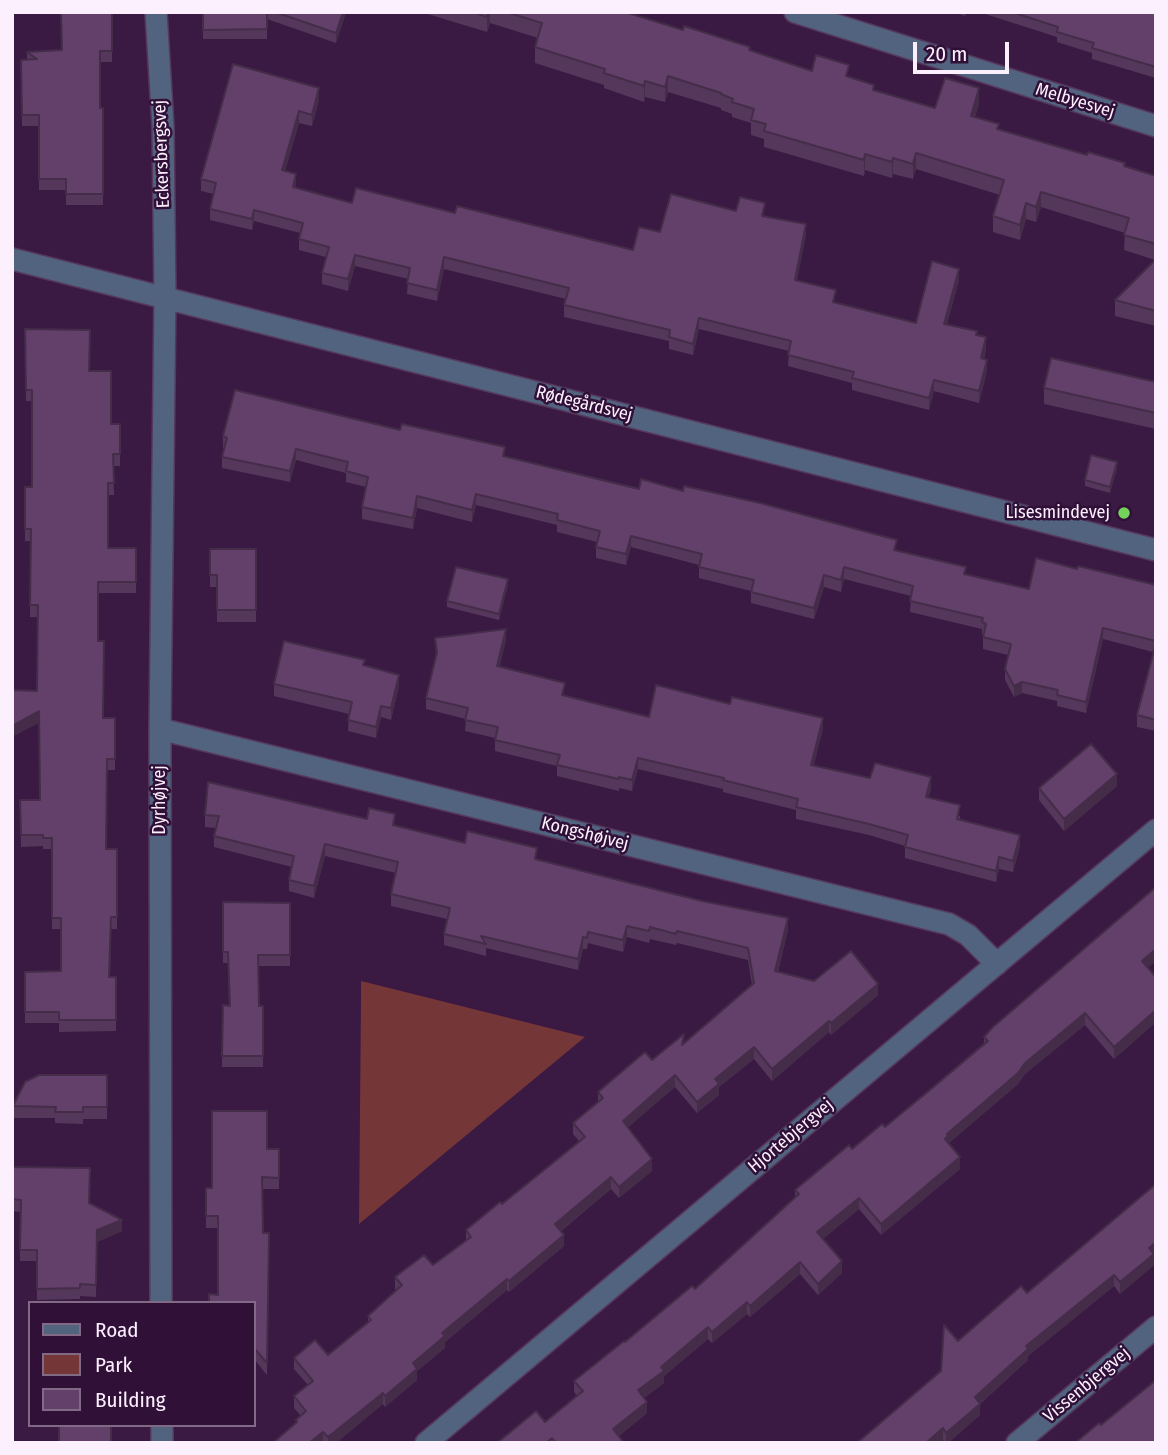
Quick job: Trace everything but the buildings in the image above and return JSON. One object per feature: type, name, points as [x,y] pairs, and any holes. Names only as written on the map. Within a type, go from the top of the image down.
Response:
[{"type":"street","name":"Eckersbergsvej","points":[[156,12],[163,126],[165,296]]},
{"type":"street","name":"Melbyesvej","points":[[795,12],[1156,126]]},
{"type":"street","name":"Rødegårdsvej","points":[[12,259],[1156,550]]},
{"type":"street","name":"Dyrhøjvej","points":[[161,1301],[160,729],[165,296]]},
{"type":"street","name":"Kongshøjvej","points":[[160,729],[949,924],[976,942],[997,964]]},
{"type":"street","name":"Hjortebjergvej","points":[[426,1443],[1156,831]]},
{"type":"street","name":"Vissenbjergvej","points":[[1017,1443],[1156,1327]]},
{"type":"green space","points":[[361,981],[585,1037],[359,1224],[361,999]]},
{"type":"place","name":"Lisesmindevej","points":[[1124,513]]}]
